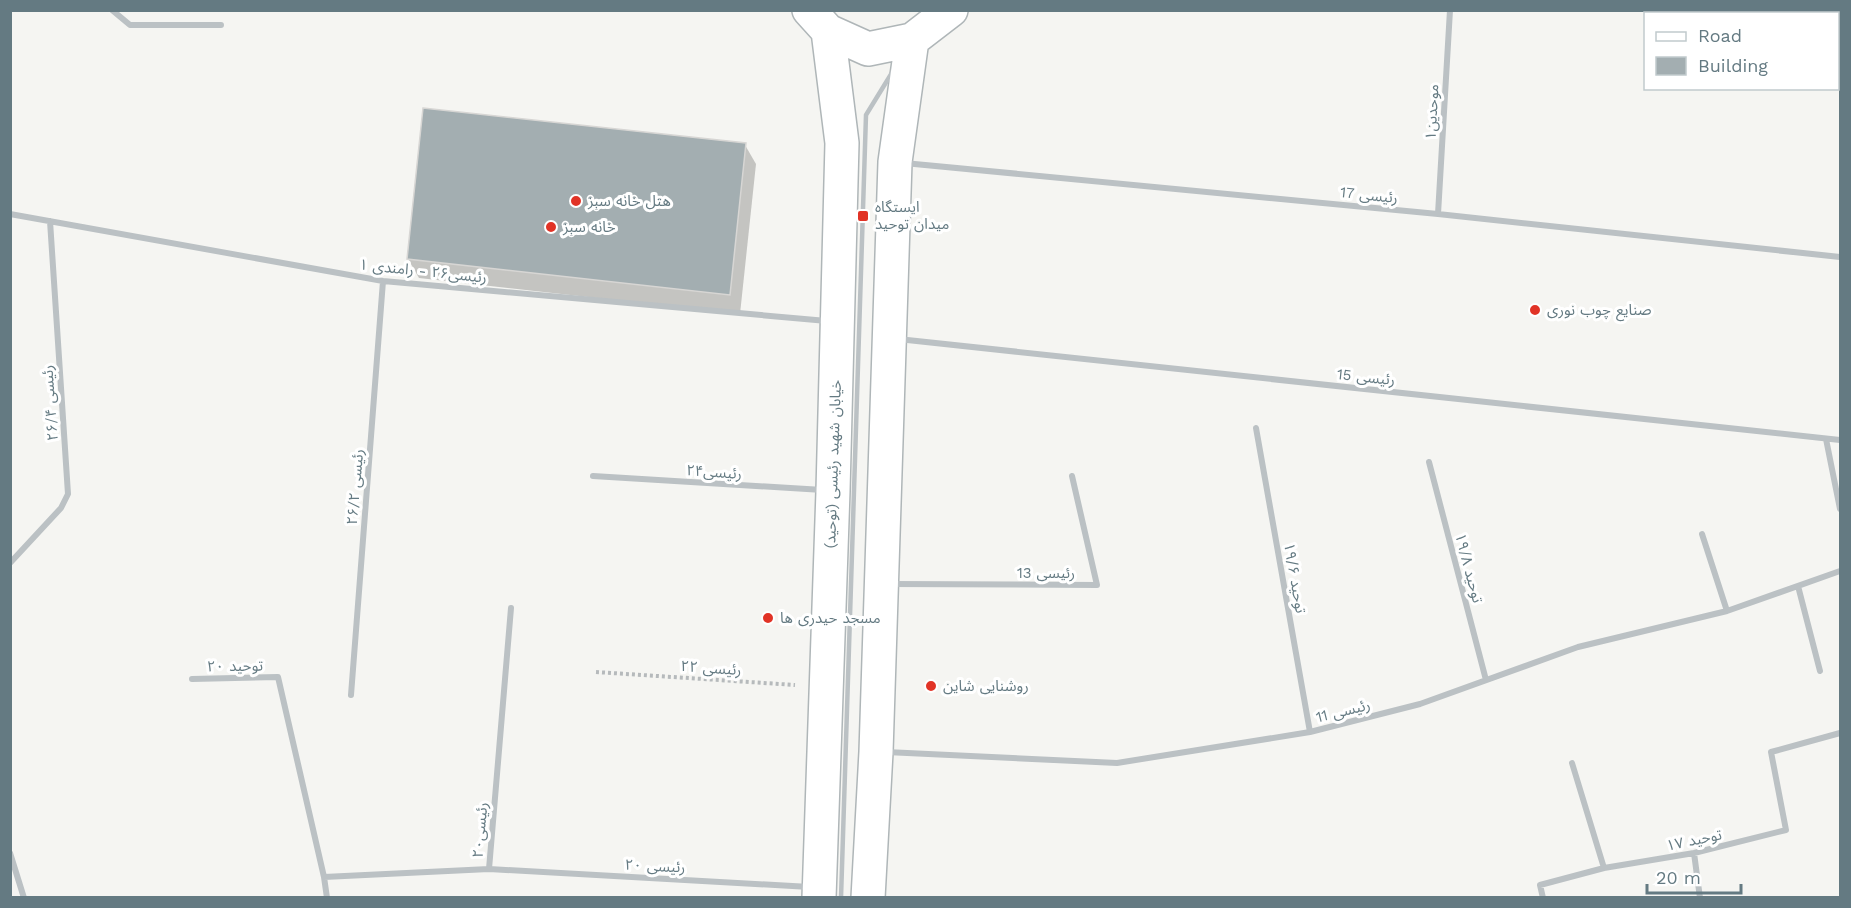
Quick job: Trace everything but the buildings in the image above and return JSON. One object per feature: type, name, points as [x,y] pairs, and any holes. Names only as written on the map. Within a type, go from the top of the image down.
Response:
[{"type":"main road","points":[[818,21],[868,49],[909,45],[951,10]]},
{"type":"main road","name":"خیابان شهید رئیسی (توحید)","points":[[818,21],[842,143],[833,491],[825,687],[826,894]]},
{"type":"main road","points":[[868,897],[876,752],[895,162],[909,45]]},
{"type":"street","points":[[112,10],[130,26],[221,25]]},
{"type":"street","name":"موحدین۱","points":[[1438,214],[1450,10]]},
{"type":"street","name":"رئیسی 17","points":[[895,162],[1438,214],[1840,257]]},
{"type":"street","name":"رئیسی۲۶ - رامندی ۱","points":[[10,214],[384,282],[837,322]]},
{"type":"street","name":"رئیسی ۲۶/۴","points":[[10,563],[61,508],[68,494],[50,221]]},
{"type":"street","name":"رئیسی ۲۶/۲","points":[[351,694],[384,282]]},
{"type":"street","name":"رئیسی 15","points":[[888,338],[1840,440]]},
{"type":"street","name":"توحید ۱۹/۶","points":[[1256,428],[1310,732]]},
{"type":"street","points":[[1826,439],[1840,509]]},
{"type":"street","name":"توحید ۱۹/۸","points":[[1429,462],[1486,680]]},
{"type":"street","name":"رئیسی۲۴","points":[[593,476],[833,491]]},
{"type":"street","name":"رئیسی 13","points":[[882,584],[1097,585],[1072,476]]},
{"type":"street","points":[[1702,534],[1727,611]]},
{"type":"street","name":"رئیسی 11","points":[[876,752],[1117,764],[1310,732],[1420,704],[1578,647],[1727,611],[1840,571]]},
{"type":"street","points":[[1798,586],[1820,671]]},
{"type":"street","name":"رئیسی۲۰","points":[[324,877],[489,869],[511,608]]},
{"type":"street","name":"توحید ۲۰","points":[[192,679],[278,677],[324,877]]},
{"type":"street","name":"توحید ۱۷","points":[[1543,897],[1540,885],[1604,868],[1694,853],[1786,830],[1771,752],[1840,733]]},
{"type":"street","points":[[1572,763],[1604,868]]},
{"type":"street","points":[[10,853],[24,897]]},
{"type":"street","points":[[1694,853],[1700,897]]},
{"type":"street","name":"رئیسی ۲۰","points":[[489,869],[826,894]]},
{"type":"street","points":[[324,877],[327,897]]},
{"type":"lane","points":[[826,894],[866,115],[895,68]]},
{"type":"path","name":"رئیسی ۲۲","points":[[596,672],[825,687]]},
{"type":"place","name":"هتل خانه سبز","points":[[576,201]]},
{"type":"place","name":"ایستگاه میدان توحید","points":[[863,216]]},
{"type":"place","name":"خانه سبز","points":[[551,227]]},
{"type":"place","name":"صنایع چوب نوری","points":[[1535,310]]},
{"type":"place","name":"مسجد حیدری ها","points":[[768,618]]},
{"type":"place","name":"روشنایی شاین","points":[[931,686]]}]
